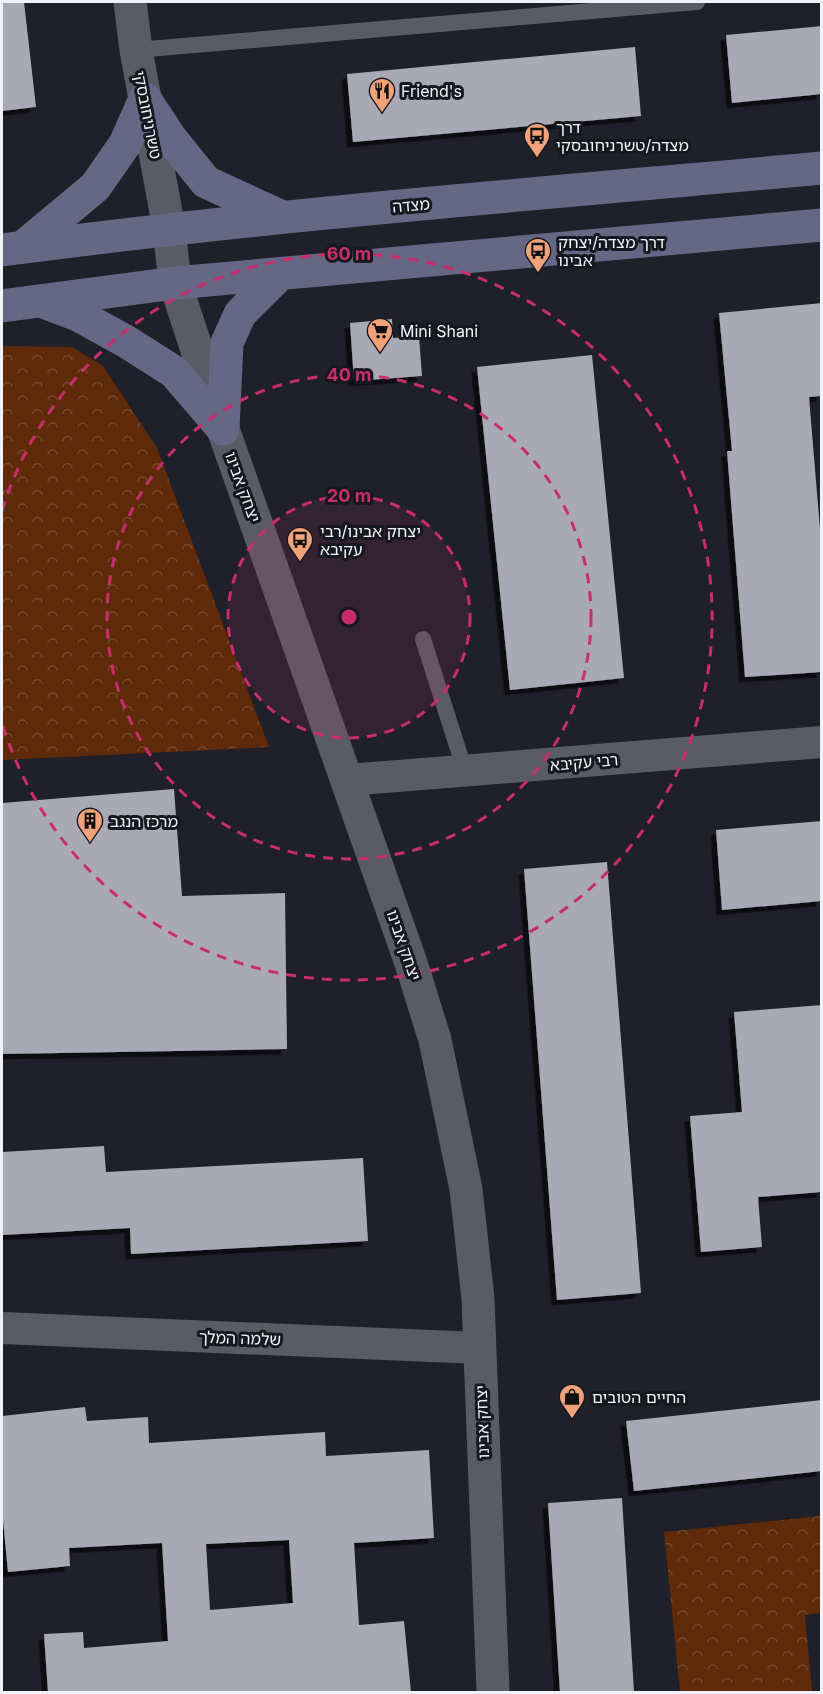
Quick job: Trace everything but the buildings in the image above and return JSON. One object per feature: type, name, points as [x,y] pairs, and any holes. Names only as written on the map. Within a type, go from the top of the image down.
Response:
[{"type":"main road","points":[[145,99],[172,140],[206,182],[280,216]]},
{"type":"main road","points":[[12,248],[95,187],[125,144],[145,99]]},
{"type":"main road","name":"מצדה","points":[[12,248],[280,216],[822,168]]},
{"type":"main road","points":[[2,306],[175,283],[822,225]]},
{"type":"main road","points":[[223,429],[226,343],[240,314],[279,274]]},
{"type":"main road","points":[[39,301],[78,315],[127,342],[174,372],[223,429]]},
{"type":"street","name":"טשרניחובסקי","points":[[130,2],[136,50],[169,228]]},
{"type":"street","name":"יצחק אבינו","points":[[169,228],[175,283],[223,429],[411,963],[435,1040],[466,1189],[478,1299],[493,1692]]},
{"type":"street","name":"רבי עקיבא","points":[[347,780],[822,742]]},
{"type":"street","name":"שלמה המלך","points":[[2,1328],[479,1348]]},
{"type":"lane","points":[[136,50],[697,2]]},
{"type":"lane","points":[[423,639],[465,771]]},
{"type":"green space","points":[[2,346],[72,347],[103,366],[157,448],[269,747],[2,760]]},
{"type":"green space","points":[[821,1516],[821,1613],[805,1615],[812,1692],[680,1692],[664,1532]]},
{"type":"place","name":"Friend's","points":[[382,114]]},
{"type":"place","name":"דרך מצדה/טשרניחובסקי","points":[[537,159]]},
{"type":"place","name":"דרך מצדה/יצחק אבינו","points":[[538,274]]},
{"type":"place","name":"Mini Shani","points":[[380,354]]},
{"type":"place","name":"יצחק אבינו/רבי עקיבא","points":[[300,563]]},
{"type":"place","name":"מרכז הנגב","points":[[90,844]]},
{"type":"place","name":"החיים הטובים","points":[[572,1420]]}]
